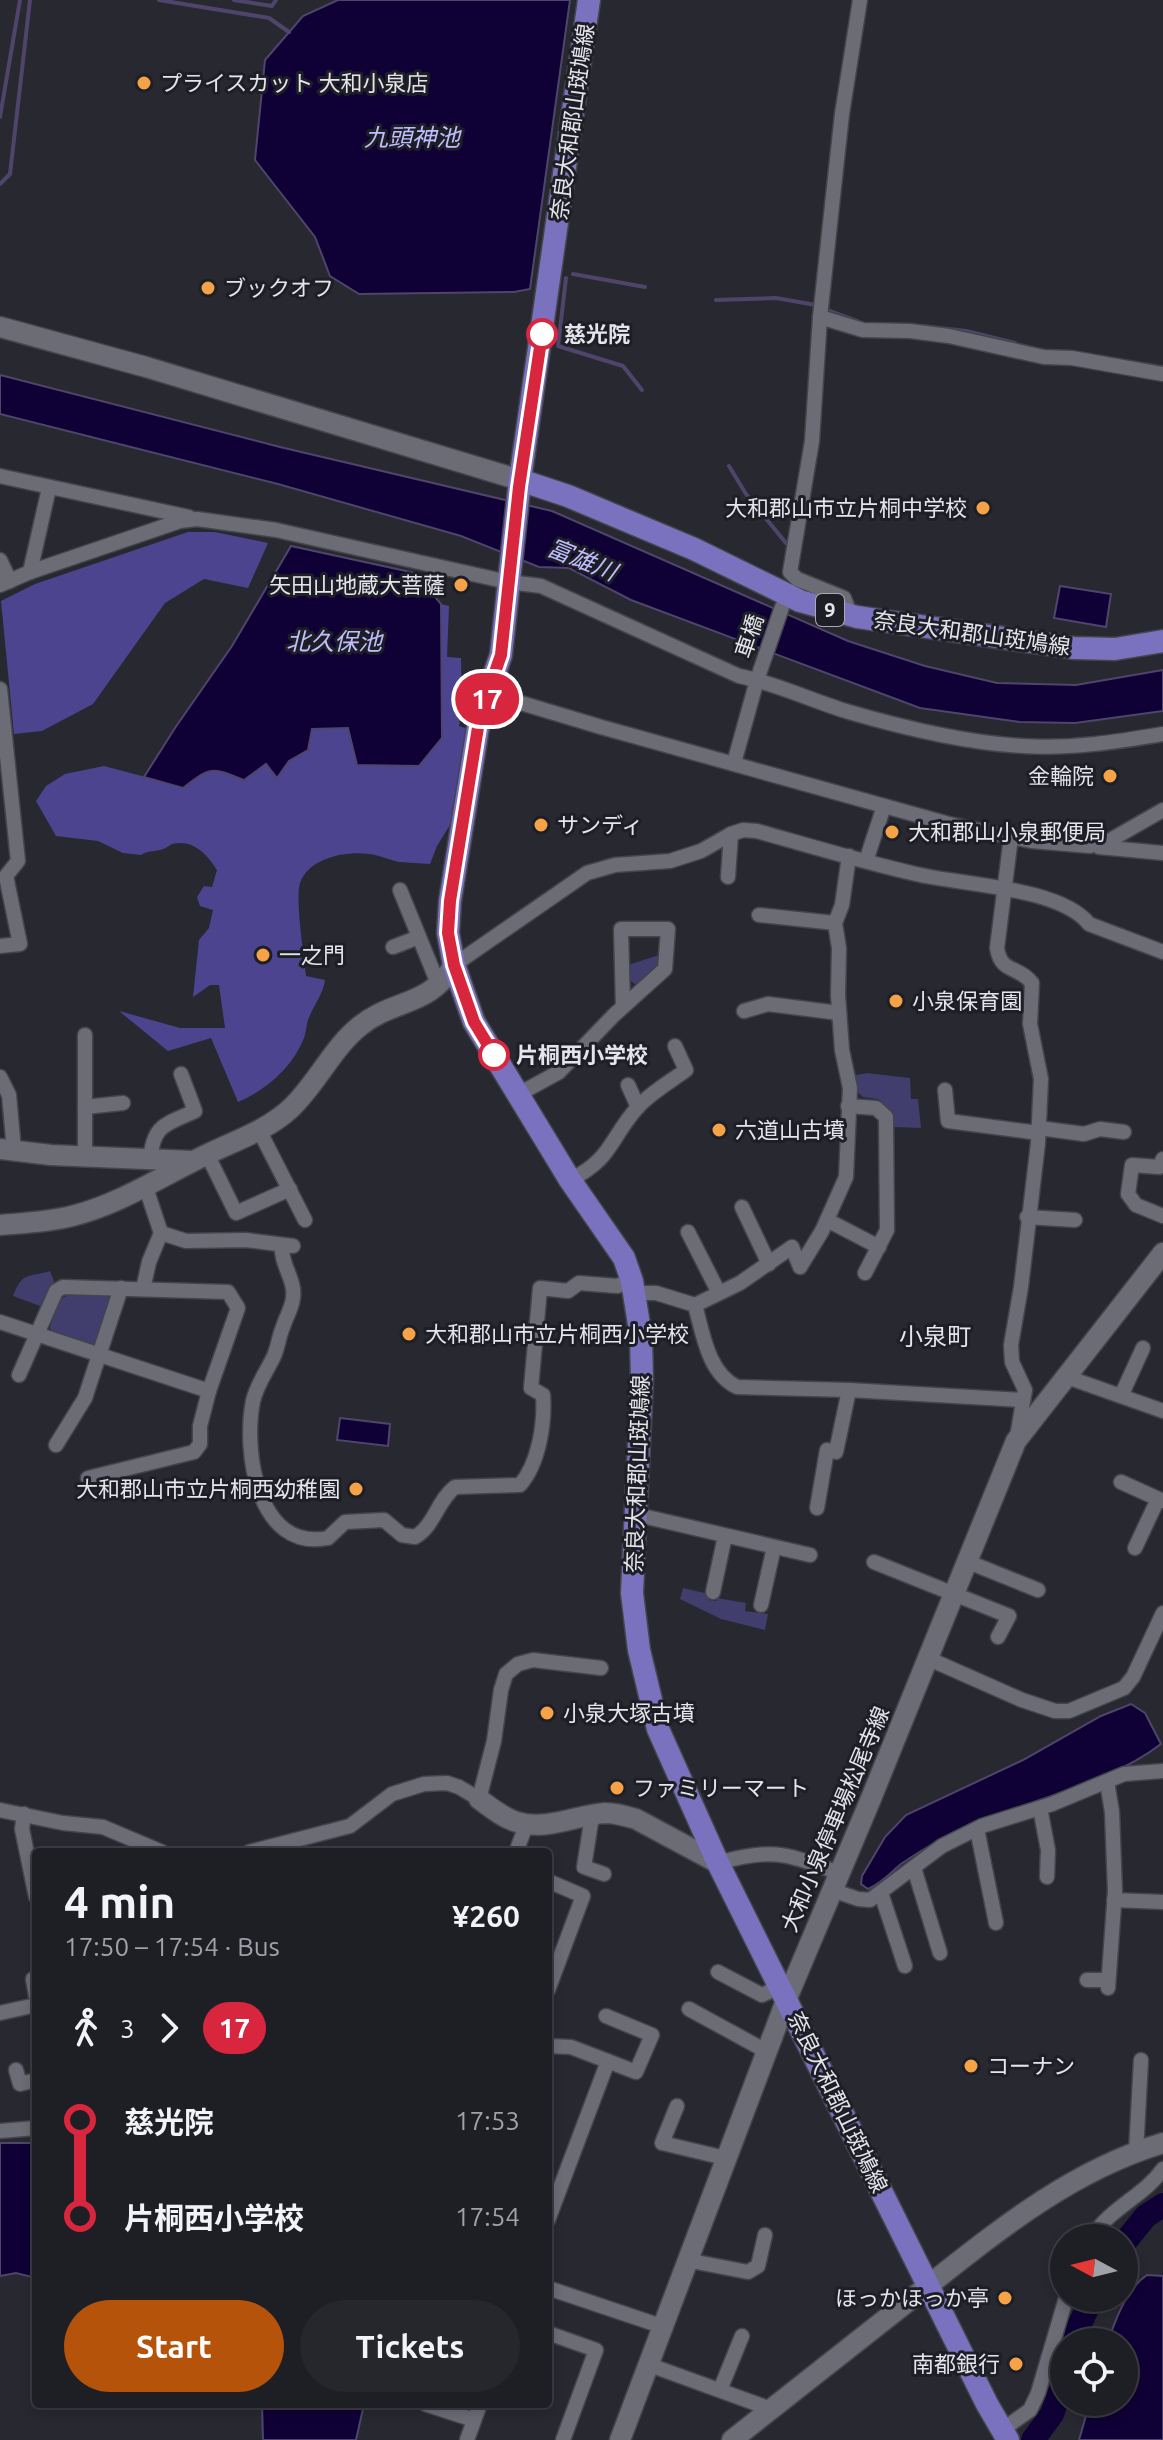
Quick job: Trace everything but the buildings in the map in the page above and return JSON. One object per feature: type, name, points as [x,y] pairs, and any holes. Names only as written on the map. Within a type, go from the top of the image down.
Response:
[{"type":"main road","name":"奈良大和郡山斑鳩線","points":[[589,0],[519,484],[501,655],[480,715],[450,901],[448,933],[454,965],[474,1022],[570,1180],[624,1258],[633,1287],[641,1337],[642,1380],[632,1593],[639,1650],[658,1729],[718,1863],[1006,2436]]},
{"type":"main road","name":"奈良大和郡山斑鳩線","points":[[519,484],[568,496],[694,549],[800,601],[851,616],[1074,648],[1115,649],[1163,641]]},
{"type":"street","points":[[851,616],[844,598],[797,579],[790,572],[812,441],[821,311],[842,114],[860,0]]},
{"type":"street","points":[[821,311],[863,330],[949,336],[1044,357],[1072,358],[1163,374]]},
{"type":"street","points":[[0,327],[146,367],[519,484]]},
{"type":"street","points":[[0,476],[197,519],[276,530],[541,586],[739,676],[892,724],[1020,746],[1082,745],[1163,734]]},
{"type":"street","points":[[30,572],[49,488]]},
{"type":"street","points":[[0,560],[5,583],[180,521],[197,519]]},
{"type":"street","name":"車橋","points":[[734,763],[757,680],[782,607]]},
{"type":"street","points":[[491,686],[511,700],[949,824],[1011,837],[1163,853]]},
{"type":"street","points":[[0,690],[7,836],[18,861],[6,876],[24,943],[0,946]]},
{"type":"street","points":[[868,855],[884,806]]},
{"type":"street","points":[[1090,846],[1107,842],[1163,810]]},
{"type":"street","points":[[0,1225],[72,1216],[103,1206],[262,1136],[314,1083],[359,1026],[415,1001],[444,983],[454,965],[587,873],[615,865],[685,858],[743,830],[849,856],[868,855],[918,875],[1005,889],[1057,903],[1082,915],[1089,924],[1163,952]]},
{"type":"street","points":[[728,877],[731,834]]},
{"type":"street","points":[[1011,837],[997,948],[1004,967],[1027,976],[1032,983],[1030,1024],[1041,1079],[1039,1130],[1010,1354],[1023,1383],[1016,1441]]},
{"type":"street","points":[[161,1233],[186,1241],[246,1240],[287,1245],[281,1255],[294,1297],[274,1356],[253,1400],[250,1442],[254,1477],[269,1512],[295,1537],[328,1538],[345,1522],[384,1520],[402,1535],[415,1537],[426,1530],[447,1493],[455,1487],[520,1485],[530,1474],[545,1415],[543,1395],[531,1388],[540,1288],[568,1291],[579,1283],[633,1287],[695,1305],[769,1264],[792,1247],[800,1267],[827,1220],[846,1177],[850,1088],[842,1050],[839,948],[835,923],[842,905],[849,856]]},
{"type":"street","points":[[400,890],[439,986]]},
{"type":"street","points":[[759,915],[835,923]]},
{"type":"street","points":[[517,1095],[559,1072],[665,969],[668,929],[621,929],[623,1007]]},
{"type":"street","points":[[393,947],[419,937]]},
{"type":"street","points":[[744,1011],[768,1004],[839,1013]]},
{"type":"street","points":[[85,1035],[85,1156]]},
{"type":"street","points":[[570,1180],[591,1170],[638,1107],[686,1070],[675,1046]]},
{"type":"street","points":[[150,1159],[152,1138],[162,1127],[195,1111],[181,1074]]},
{"type":"street","points":[[0,1077],[9,1095],[7,1150],[206,1161]]},
{"type":"street","points":[[628,1085],[638,1107]]},
{"type":"street","points":[[945,1090],[948,1121],[1084,1134],[1100,1129],[1124,1132]]},
{"type":"street","points":[[85,1107],[123,1103]]},
{"type":"street","points":[[848,1106],[876,1108],[886,1117],[887,1230],[865,1273]]},
{"type":"street","points":[[262,1136],[305,1220]]},
{"type":"street","points":[[1163,1159],[1159,1167],[1132,1165],[1128,1194],[1136,1205],[1163,1216]]},
{"type":"street","points":[[206,1161],[236,1213],[290,1189]]},
{"type":"street","points":[[143,1289],[149,1262],[161,1233],[145,1185]]},
{"type":"street","points":[[742,1207],[769,1264]]},
{"type":"street","points":[[1027,1217],[1075,1220]]},
{"type":"street","points":[[827,1220],[879,1247]]},
{"type":"street","points":[[688,1232],[719,1293]]},
{"type":"street","name":"大和小泉停車場松尾寺線","points":[[620,2440],[766,2051],[784,1992],[836,1881],[1016,1441],[1064,1376],[1160,1263]]},
{"type":"street","points":[[19,1375],[56,1291],[63,1287],[228,1292],[238,1308],[209,1391],[200,1426],[200,1444],[194,1452],[88,1478]]},
{"type":"street","points":[[56,1445],[85,1398],[121,1288]]},
{"type":"street","points":[[695,1305],[716,1372],[725,1381],[746,1389],[849,1390],[1023,1400]]},
{"type":"street","points":[[3,1323],[209,1391]]},
{"type":"street","points":[[1121,1396],[1143,1348]]},
{"type":"street","points":[[1064,1376],[1163,1411]]},
{"type":"street","points":[[817,1508],[827,1450],[836,1452],[849,1390]]},
{"type":"street","points":[[1121,1482],[1161,1500],[1135,1548]]},
{"type":"street","points":[[634,1514],[810,1555]]},
{"type":"street","points":[[713,1592],[725,1536]]},
{"type":"street","points":[[761,1605],[774,1547]]},
{"type":"street","points":[[966,1561],[1038,1590]]},
{"type":"street","points":[[874,1562],[1009,1616],[998,1637]]},
{"type":"street","points":[[927,1658],[1022,1700],[1055,1711],[1069,1711],[1124,1688],[1133,1677],[1162,1617]]},
{"type":"street","points":[[479,1799],[494,1741],[506,1674],[518,1664],[533,1660],[601,1668]]},
{"type":"street","points":[[272,1848],[350,1826],[392,1794],[424,1784],[447,1783],[517,1822],[556,1823],[605,1813],[636,1819],[718,1863],[752,1853],[790,1856],[865,1901],[881,1893],[942,1846],[977,1829],[1040,1808],[1124,1774],[1163,1771]]},
{"type":"street","points":[[1087,1980],[1108,1984],[1115,1850],[1107,1782]]},
{"type":"street","points":[[1040,1808],[1048,1850],[1047,1877]]},
{"type":"street","points":[[0,1810],[63,1823],[103,1827],[153,1848]]},
{"type":"street","points":[[24,1814],[22,1829],[32,1878]]},
{"type":"street","points":[[592,1816],[584,1867],[604,1874]]},
{"type":"street","points":[[518,1848],[527,1823]]},
{"type":"street","points":[[977,1829],[996,1923]]},
{"type":"street","points":[[914,1868],[940,1953]]},
{"type":"street","points":[[552,1883],[583,1896],[552,1979]]},
{"type":"street","points":[[881,1893],[905,1966]]},
{"type":"street","points":[[1114,1900],[1163,1902]]},
{"type":"street","points":[[718,1972],[762,1995],[784,1992]]},
{"type":"street","points":[[0,2013],[32,2006]]},
{"type":"street","points":[[689,2009],[766,2051]]},
{"type":"street","points":[[552,2046],[571,2047],[636,2072],[652,2035],[606,2016]]},
{"type":"street","points":[[1136,2152],[1141,2060]]},
{"type":"street","points":[[552,2209],[608,2061]]},
{"type":"street","points":[[16,2070],[20,2084],[32,2081]]},
{"type":"street","points":[[677,2106],[662,2143],[725,2158]]},
{"type":"street","points":[[0,2131],[32,2128]]},
{"type":"street","points":[[732,2440],[1009,2221],[1088,2173],[1163,2143]]},
{"type":"street","points":[[1102,2224],[1113,2211],[1147,2187],[1163,2169]]},
{"type":"street","points":[[686,2260],[748,2272],[758,2266],[765,2235]]},
{"type":"street","points":[[552,2289],[661,2326]]},
{"type":"street","points":[[1006,2436],[1030,2410],[1038,2393],[1062,2312]]},
{"type":"street","points":[[552,2334],[596,2350],[563,2440]]},
{"type":"street","points":[[720,2390],[742,2336]]},
{"type":"street","points":[[647,2364],[771,2409]]},
{"type":"street","points":[[437,2408],[474,2420]]},
{"type":"street","points":[[467,2440],[478,2408]]},
{"type":"shaded area","points":[[188,532],[215,532],[268,543],[248,588],[204,579],[165,603],[93,704],[42,731],[14,734],[1,601],[35,584]]},
{"type":"shaded area","points":[[441,604],[449,606],[447,657],[461,658],[459,726],[468,729],[453,820],[430,864],[399,862],[369,854],[349,854],[319,862],[305,874],[300,883],[299,902],[306,976],[325,980],[324,985],[293,1059],[268,1084],[238,1102],[211,1038],[168,1051],[119,1011],[180,1028],[225,1028],[219,985],[210,985],[193,997],[199,940],[209,928],[213,910],[200,906],[197,897],[204,886],[212,887],[217,870],[213,864],[199,849],[186,844],[172,844],[141,855],[123,853],[98,841],[56,836],[36,801],[46,786],[65,774],[104,766],[183,787],[212,771],[244,780],[266,764],[289,761],[308,750],[312,729],[348,728],[442,738]]},
{"type":"shaded area","points":[[662,954],[657,969],[637,986],[630,980],[628,965]]},
{"type":"shaded area","points":[[867,1073],[910,1078],[911,1099],[918,1099],[921,1128],[893,1127],[893,1114],[878,1099],[863,1097],[856,1091],[856,1075]]},
{"type":"shaded area","points":[[50,1271],[55,1284],[43,1307],[13,1296],[23,1279]]},
{"type":"shaded area","points":[[70,1294],[115,1297],[100,1348],[51,1333],[59,1300]]},
{"type":"shaded area","points":[[683,1588],[709,1594],[709,1600],[716,1601],[717,1598],[746,1603],[745,1611],[768,1614],[765,1630],[721,1619],[680,1599]]},
{"type":"water","name":"九頭神池","points":[[338,0],[570,0],[530,289],[514,292],[359,294],[330,276],[315,237],[255,160],[265,60],[303,16]]},
{"type":"water","name":"富雄川","points":[[0,375],[280,447],[552,511],[848,641],[925,666],[997,683],[1076,685],[1163,670],[1163,711],[1075,723],[1020,722],[920,708],[631,600],[569,568],[539,567],[461,536],[278,484],[0,414]]},
{"type":"water","name":"北久保池","points":[[291,546],[415,573],[441,604],[442,738],[419,766],[357,765],[348,728],[312,729],[308,750],[289,761],[277,778],[266,764],[244,780],[212,771],[183,788],[144,777],[232,646]]},
{"type":"water","points":[[1060,586],[1111,594],[1106,627],[1054,618]]},
{"type":"water","points":[[340,1418],[390,1424],[388,1446],[337,1440]]},
{"type":"water","points":[[1131,1704],[1145,1713],[1161,1744],[1111,1773],[943,1838],[868,1889],[861,1884],[862,1876],[885,1837],[906,1815],[1023,1760],[1101,1716]]},
{"type":"water","points":[[0,2143],[32,2143],[32,2277],[16,2273],[0,2276]]},
{"type":"water","points":[[1147,2275],[1163,2276],[1163,2440],[1079,2440],[1086,2416],[1138,2416],[1138,2328],[1113,2328],[1120,2312],[1138,2312],[1140,2281]]},
{"type":"water","points":[[262,2408],[363,2408],[356,2440],[263,2440]]},
{"type":"waterway","points":[[0,117],[20,0]]},
{"type":"waterway","points":[[0,184],[10,174],[30,0]]},
{"type":"waterway","points":[[159,0],[269,18],[289,32]]},
{"type":"waterway","points":[[234,0],[272,6],[276,0]]},
{"type":"waterway","points":[[573,274],[645,287]]},
{"type":"waterway","points":[[566,278],[558,346],[623,366],[642,390]]},
{"type":"waterway","points":[[716,300],[776,298],[816,305]]},
{"type":"waterway","points":[[824,309],[857,321]]},
{"type":"waterway","points":[[922,326],[966,331],[1015,343]]},
{"type":"waterway","points":[[729,466],[746,494],[786,543]]},
{"type":"waterway","points":[[1138,2226],[1146,2216],[1163,2205]]},
{"type":"waterway","points":[[1078,2328],[1085,2312]]},
{"type":"waterway","points":[[1033,2440],[1051,2416]]},
{"type":"bus line","name":"17","points":[[494,1055],[474,1022],[454,965],[448,933],[450,901],[480,715],[501,655],[519,487],[542,334]]},
{"type":"place","name":"プライスカット 大和小泉店","points":[[144,83]]},
{"type":"place","name":"ブックオフ","points":[[208,288]]},
{"type":"place","name":"慈光院","points":[[542,334]]},
{"type":"place","name":"大和郡山市立片桐中学校","points":[[983,508]]},
{"type":"place","name":"矢田山地蔵大菩薩","points":[[461,585]]},
{"type":"place","name":"金輪院","points":[[1110,776]]},
{"type":"place","name":"サンディ","points":[[541,825]]},
{"type":"place","name":"大和郡山小泉郵便局","points":[[892,832]]},
{"type":"place","name":"一之門","points":[[263,955]]},
{"type":"place","name":"小泉保育園","points":[[896,1001]]},
{"type":"place","name":"片桐西小学校","points":[[494,1055]]},
{"type":"place","name":"六道山古墳","points":[[719,1130]]},
{"type":"place","name":"大和郡山市立片桐西小学校","points":[[409,1334]]},
{"type":"place","name":"大和郡山市立片桐西幼稚園","points":[[356,1489]]},
{"type":"place","name":"小泉大塚古墳","points":[[547,1713]]},
{"type":"place","name":"ファミリーマート","points":[[617,1788]]},
{"type":"place","name":"コーナン","points":[[971,2066]]},
{"type":"place","name":"ほっかほっか亭","points":[[1005,2298]]},
{"type":"place","name":"南都銀行","points":[[1016,2364]]},
{"type":"district","name":"小泉町","points":[[935,1337]]}]
